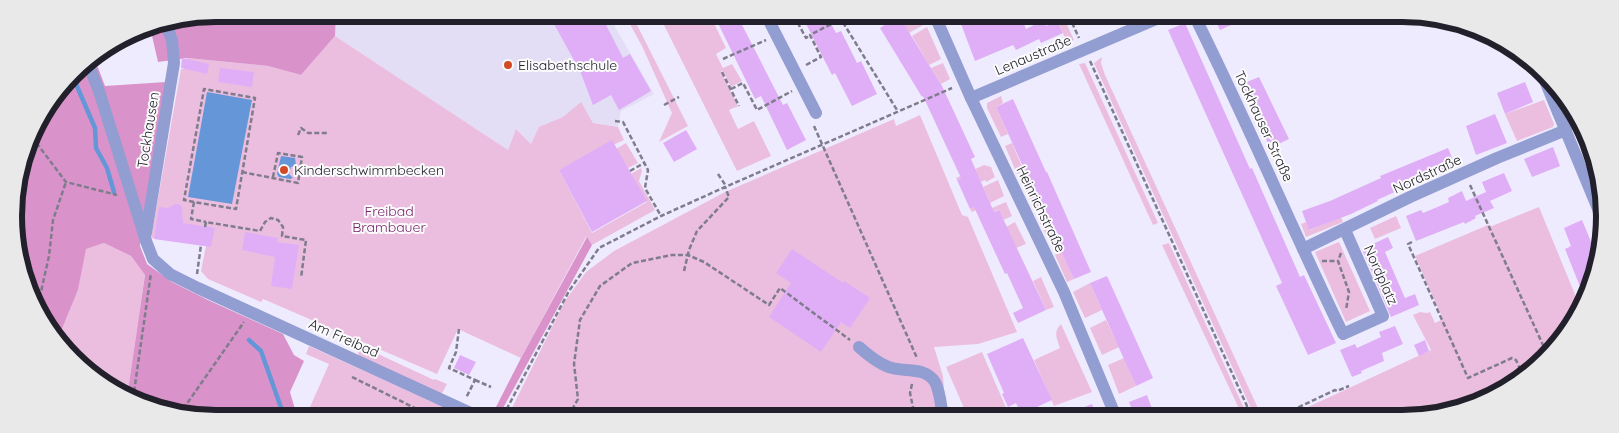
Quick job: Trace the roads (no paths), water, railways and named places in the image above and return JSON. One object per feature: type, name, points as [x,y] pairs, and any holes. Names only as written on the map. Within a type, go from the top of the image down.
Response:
[{"type":"street","points":[[769,22],[816,113]]},
{"type":"street","name":"Heinrichstraße","points":[[938,22],[971,98],[1064,292],[1113,410]]},
{"type":"street","name":"Lenaustraße","points":[[971,98],[1149,22]]},
{"type":"street","name":"Tockhauser Straße","points":[[1198,22],[1224,75],[1303,250]]},
{"type":"street","name":"Tockhausen","points":[[146,241],[146,227],[174,63],[172,40],[168,29]]},
{"type":"street","name":"Tockhausen","points":[[91,70],[99,90],[153,259],[170,274],[198,288]]},
{"type":"street","points":[[1549,90],[1596,204]]},
{"type":"street","points":[[1558,112],[1564,109]]},
{"type":"street","name":"Nordstraße","points":[[1303,250],[1410,197],[1566,130]]},
{"type":"street","name":"Nordplatz","points":[[1303,250],[1343,334],[1384,316],[1344,230]]},
{"type":"street","name":"Am Freibad","points":[[198,288],[464,410]]},
{"type":"street","points":[[859,347],[891,368],[928,374],[936,384],[942,410]]},
{"type":"water","points":[[207,92],[252,100],[232,204],[188,197]]},
{"type":"water","name":"Kinderschwimmbecken","points":[[281,156],[295,158],[296,165],[291,167],[289,174],[293,178],[279,177],[277,174]]},
{"type":"waterway","points":[[76,83],[95,128],[96,148],[107,168],[114,192]]},
{"type":"waterway","points":[[249,340],[261,351],[282,410]]},
{"type":"place","name":"Elisabethschule","points":[[508,65]]},
{"type":"place","name":"Kinderschwimmbecken","points":[[284,170]]},
{"type":"park label","name":"Freibad Brambauer","points":[[389,220]]}]
